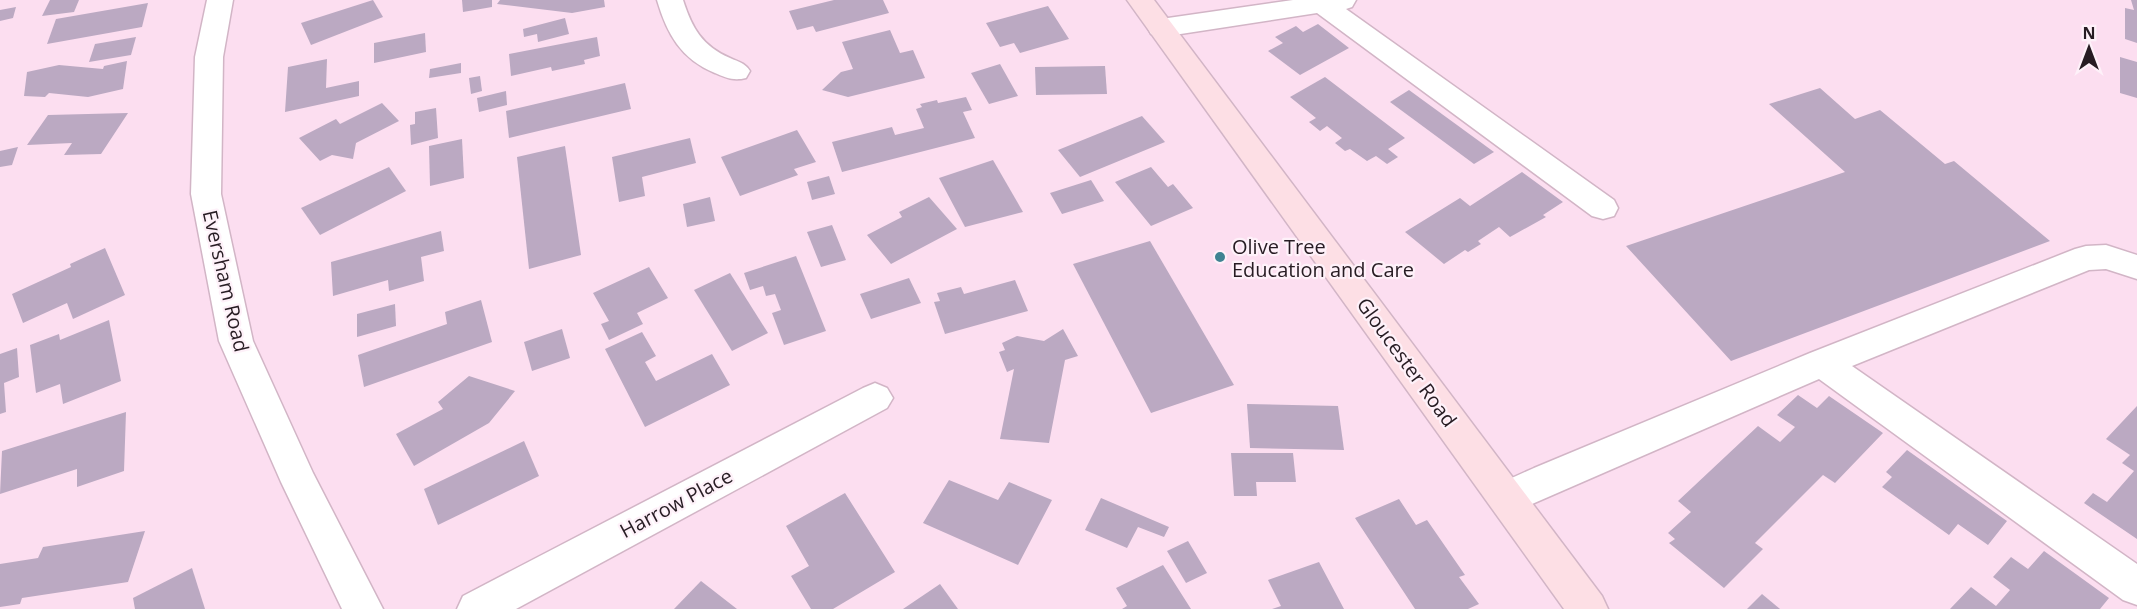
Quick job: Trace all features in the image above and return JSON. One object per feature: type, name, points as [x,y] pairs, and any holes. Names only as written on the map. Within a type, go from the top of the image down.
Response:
[{"type":"street","name":"Eversham Road","points":[[220,0],[209,57],[206,194],[236,341],[299,482],[363,609]]},
{"type":"street","points":[[670,0],[675,18],[688,44],[709,61],[736,71]]},
{"type":"street","name":"Gloucester Road","points":[[1140,0],[1588,609]]},
{"type":"street","points":[[1161,28],[1336,2],[1603,208]]},
{"type":"street","points":[[1507,498],[1822,363],[2086,258],[2106,257],[2137,267]]},
{"type":"street","points":[[1822,363],[2137,587]]},
{"type":"street","name":"Harrow Place","points":[[477,609],[875,398]]},
{"type":"building","points":[[50,0],[79,0],[74,12],[42,16]]},
{"type":"building","points":[[373,0],[383,17],[311,45],[301,23]]},
{"type":"building","points":[[462,0],[492,0],[492,7],[463,12]]},
{"type":"building","points":[[500,0],[604,0],[605,7],[572,13],[497,4]]},
{"type":"building","points":[[834,0],[883,0],[889,13],[816,32],[813,26],[797,30],[789,11]]},
{"type":"building","points":[[2131,0],[2137,0],[2137,43],[2125,39],[2125,8],[2134,10]]},
{"type":"building","points":[[148,3],[142,27],[47,44],[56,19]]},
{"type":"building","points":[[1048,6],[1069,39],[1020,53],[1014,43],[1000,47],[986,23]]},
{"type":"building","points":[[16,7],[13,18],[0,21],[0,10]]},
{"type":"building","points":[[565,18],[569,34],[538,42],[537,34],[524,37],[523,29]]},
{"type":"building","points":[[1318,24],[1349,48],[1300,75],[1268,51],[1283,43],[1275,37],[1296,26],[1303,32]]},
{"type":"building","points":[[890,30],[900,53],[913,50],[925,78],[848,97],[822,90],[841,72],[853,69],[842,42]]},
{"type":"building","points":[[425,33],[426,52],[374,63],[374,43]]},
{"type":"building","points":[[136,37],[131,55],[89,62],[95,44]]},
{"type":"building","points":[[597,37],[600,56],[584,60],[585,64],[552,71],[551,67],[511,76],[509,54]]},
{"type":"building","points":[[2120,57],[2137,62],[2137,98],[2120,93]]},
{"type":"building","points":[[327,59],[326,88],[359,81],[359,96],[285,112],[288,67]]},
{"type":"building","points":[[127,61],[123,89],[88,97],[49,93],[45,97],[24,96],[27,72],[59,65],[103,69],[104,66]]},
{"type":"building","points":[[461,63],[461,73],[429,78],[430,69]]},
{"type":"building","points":[[1000,64],[1018,96],[989,104],[971,73]]},
{"type":"building","points":[[1105,66],[1107,94],[1036,95],[1035,67]]},
{"type":"building","points":[[480,76],[482,91],[471,94],[469,78]]},
{"type":"building","points":[[1325,77],[1405,138],[1388,149],[1398,157],[1387,164],[1376,156],[1367,161],[1350,149],[1345,151],[1335,143],[1342,138],[1327,126],[1320,131],[1309,122],[1316,118],[1290,97]]},
{"type":"building","points":[[625,83],[631,109],[509,138],[506,111]]},
{"type":"building","points":[[1820,88],[1855,119],[1880,110],[1945,164],[1954,161],[2050,241],[1731,361],[1626,246],[1845,172],[1769,104]]},
{"type":"building","points":[[1409,90],[1494,152],[1474,164],[1390,102]]},
{"type":"building","points":[[506,91],[507,105],[479,112],[477,98]]},
{"type":"building","points":[[966,97],[972,110],[963,112],[975,138],[842,172],[832,142],[892,127],[895,135],[924,128],[916,109],[922,107],[920,104]]},
{"type":"building","points":[[382,103],[399,121],[356,143],[353,159],[332,155],[320,161],[299,138],[336,119],[340,124]]},
{"type":"building","points":[[436,108],[438,138],[411,145],[410,125],[415,124],[415,112]]},
{"type":"building","points":[[128,113],[101,154],[64,155],[72,143],[27,145],[48,115]]},
{"type":"building","points":[[1142,116],[1165,142],[1080,177],[1058,150]]},
{"type":"building","points":[[797,130],[816,162],[794,169],[798,175],[740,196],[721,157]]},
{"type":"building","points":[[690,138],[696,163],[642,177],[645,196],[619,202],[612,157]]},
{"type":"building","points":[[462,139],[464,178],[430,186],[429,146]]},
{"type":"building","points":[[565,146],[581,255],[529,269],[517,157]]},
{"type":"building","points":[[18,147],[12,165],[0,167],[0,151]]},
{"type":"building","points":[[993,160],[1023,212],[965,227],[939,178]]},
{"type":"building","points":[[389,167],[406,191],[320,235],[301,208]]},
{"type":"building","points":[[1151,167],[1168,187],[1173,184],[1193,208],[1151,226],[1115,182]]},
{"type":"building","points":[[1522,172],[1563,202],[1543,215],[1546,217],[1510,237],[1499,227],[1478,241],[1481,244],[1468,252],[1465,250],[1444,264],[1405,232],[1460,198],[1470,206]]},
{"type":"building","points":[[829,176],[835,194],[812,200],[807,182]]},
{"type":"building","points":[[1091,180],[1104,201],[1062,214],[1050,193]]},
{"type":"building","points":[[710,197],[715,221],[687,227],[683,204]]},
{"type":"building","points":[[929,197],[957,229],[891,264],[867,235],[902,217],[899,212]]},
{"type":"building","points":[[832,225],[846,260],[821,267],[807,232]]},
{"type":"building","points":[[441,231],[444,251],[421,257],[424,281],[389,291],[388,280],[333,296],[331,262]]},
{"type":"building","points":[[1150,241],[1234,385],[1151,413],[1073,264]]},
{"type":"building","points":[[105,248],[125,295],[73,319],[67,303],[23,323],[12,294],[71,267],[70,264]]},
{"type":"building","points":[[796,256],[826,331],[784,345],[772,313],[781,310],[775,294],[766,296],[763,286],[750,290],[744,273]]},
{"type":"building","points":[[649,267],[668,298],[637,313],[643,324],[609,340],[601,324],[609,321],[593,293]]},
{"type":"building","points":[[730,273],[768,333],[732,351],[694,290]]},
{"type":"building","points":[[909,278],[921,303],[871,319],[860,294]]},
{"type":"building","points":[[1015,280],[1028,311],[945,334],[934,302],[940,301],[937,293],[961,287],[964,294]]},
{"type":"building","points":[[481,300],[492,342],[364,387],[358,355],[447,324],[445,312]]},
{"type":"building","points":[[395,304],[396,326],[357,337],[357,314]]},
{"type":"building","points":[[109,320],[121,381],[63,404],[60,384],[36,393],[30,345],[59,334],[60,340]]},
{"type":"building","points":[[562,329],[570,358],[532,371],[524,342]]},
{"type":"building","points":[[1063,329],[1078,356],[1065,360],[1049,443],[1000,439],[1014,369],[1007,372],[999,352],[1005,350],[1002,343],[1017,336],[1044,341]]},
{"type":"building","points":[[642,332],[656,356],[645,362],[656,381],[712,354],[730,385],[645,427],[605,349]]},
{"type":"building","points":[[17,348],[19,377],[4,383],[6,412],[0,414],[0,354]]},
{"type":"building","points":[[469,376],[515,391],[489,423],[414,466],[396,434],[443,409],[438,402]]},
{"type":"building","points":[[1798,395],[1817,408],[1829,396],[1883,433],[1835,483],[1823,475],[1755,543],[1763,549],[1724,588],[1669,543],[1675,539],[1668,533],[1691,512],[1678,501],[1758,426],[1780,442],[1795,427],[1777,415]]},
{"type":"building","points":[[1247,404],[1338,406],[1344,450],[1250,448]]},
{"type":"building","points":[[2137,406],[2137,539],[2084,503],[2093,493],[2107,502],[2134,471],[2122,463],[2130,455],[2106,439]]},
{"type":"building","points":[[126,412],[124,471],[77,487],[77,469],[0,494],[2,451]]},
{"type":"building","points":[[524,441],[539,476],[438,525],[424,489]]},
{"type":"building","points":[[1907,450],[2007,521],[1988,545],[1958,524],[1949,535],[1882,487],[1892,477],[1886,472]]},
{"type":"building","points":[[1231,453],[1293,453],[1296,482],[1256,482],[1257,496],[1234,496]]},
{"type":"building","points":[[949,480],[998,500],[1009,482],[1052,500],[1018,565],[923,523]]},
{"type":"building","points":[[845,493],[895,572],[833,609],[811,609],[791,576],[809,566],[786,526]]},
{"type":"building","points":[[1101,498],[1169,527],[1164,537],[1138,527],[1127,548],[1085,530]]},
{"type":"building","points":[[1399,499],[1416,525],[1427,520],[1465,575],[1459,577],[1479,604],[1468,609],[1415,609],[1355,518]]},
{"type":"building","points":[[145,531],[128,582],[22,598],[20,604],[0,607],[0,564],[38,558],[43,547]]},
{"type":"building","points":[[1188,541],[1207,573],[1186,583],[1167,551]]},
{"type":"building","points":[[2044,551],[2109,598],[2100,609],[1950,609],[1971,587],[1996,606],[2010,590],[1993,577],[2011,557],[2028,569]]},
{"type":"building","points":[[1319,562],[1344,609],[1272,609],[1281,606],[1268,580]]},
{"type":"building","points":[[1163,565],[1191,609],[1122,609],[1127,606],[1116,588]]},
{"type":"building","points":[[192,568],[205,609],[135,609],[133,598]]},
{"type":"building","points":[[701,581],[737,609],[674,609]]},
{"type":"building","points":[[940,584],[958,609],[903,609]]},
{"type":"building","points":[[1762,594],[1780,609],[1747,609]]},
{"type":"place","name":"Olive Tree Education and Care","points":[[1220,257]]}]
